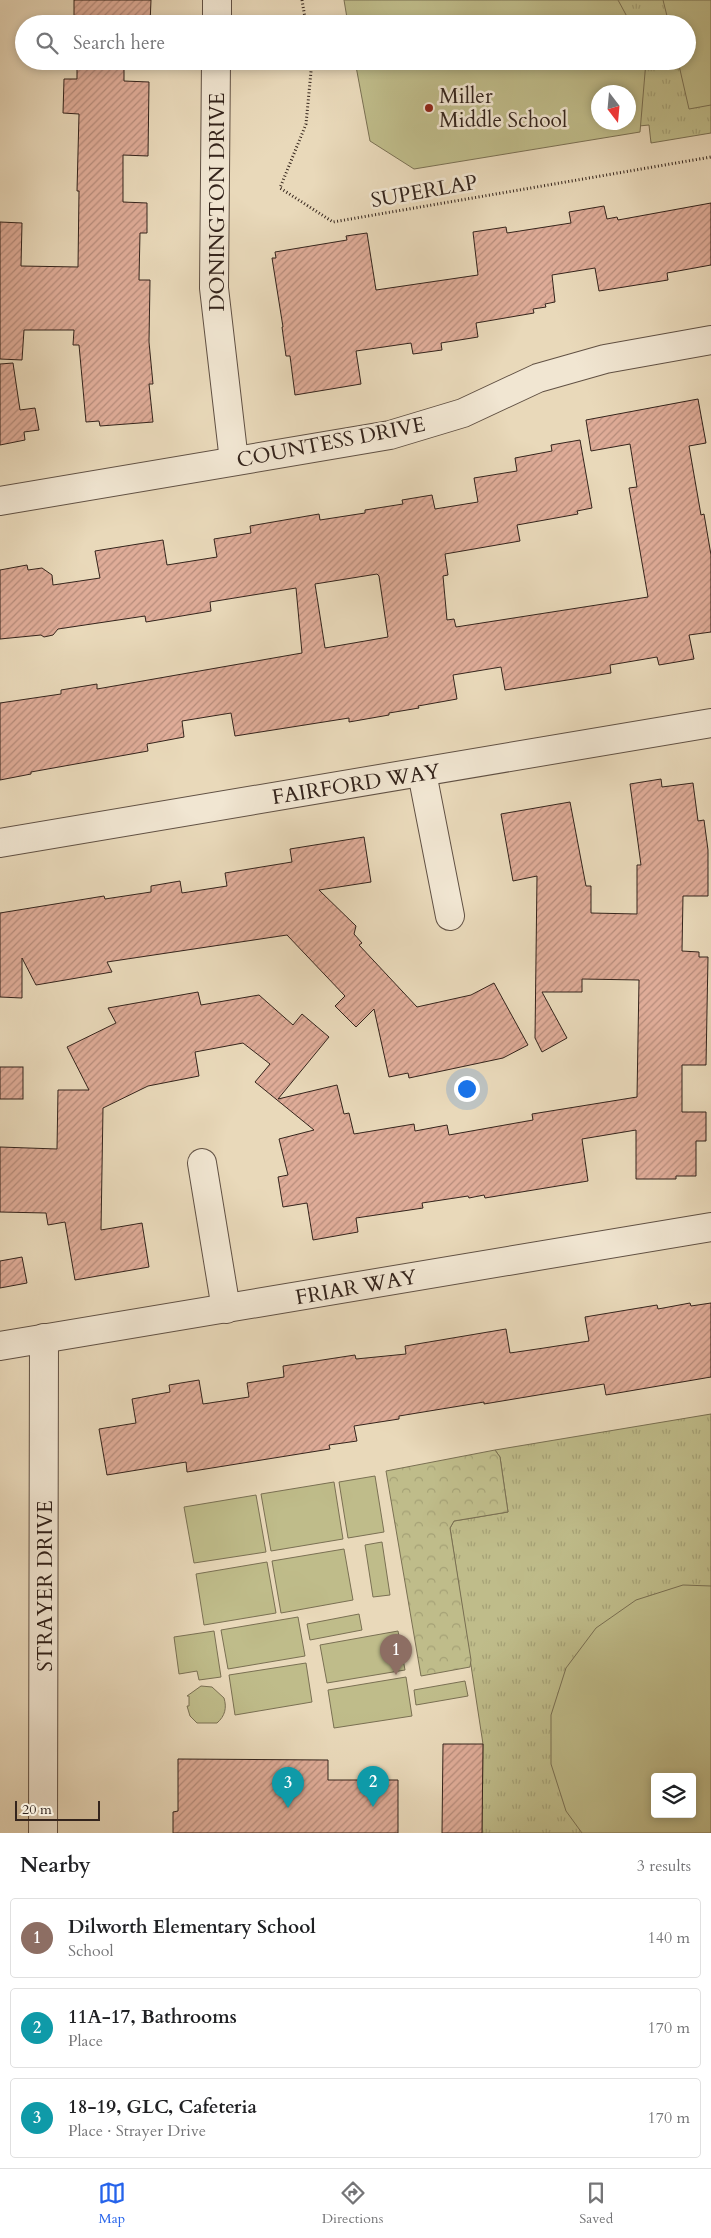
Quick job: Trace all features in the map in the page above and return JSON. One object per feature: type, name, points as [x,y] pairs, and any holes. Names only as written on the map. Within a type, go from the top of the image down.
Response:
[{"type":"street","points":[[217,0],[217,15]]},
{"type":"street","name":"DONINGTON DRIVE","points":[[216,70],[214,288],[234,461]]},
{"type":"street","name":"COUNTESS DRIVE","points":[[0,501],[390,435],[463,413],[538,378],[605,358],[711,340]]},
{"type":"street","name":"FAIRFORD WAY","points":[[0,843],[711,723]]},
{"type":"street","points":[[422,773],[450,916]]},
{"type":"street","points":[[202,1163],[226,1308]]},
{"type":"street","name":"FRIAR WAY","points":[[0,1346],[711,1227]]},
{"type":"street","name":"STRAYER DRIVE","points":[[43,1833],[44,1338]]},
{"type":"path","points":[[302,0],[304,15]]},
{"type":"path","name":"SUPERLAP","points":[[311,70],[306,124],[280,188],[334,222],[711,157]]},
{"type":"green space","points":[[344,0],[618,0],[626,15],[346,15]]},
{"type":"green space","points":[[570,0],[711,0],[711,133],[651,143],[649,125],[636,126],[636,85],[591,85],[591,130],[598,130],[558,134],[583,70],[696,70],[696,15],[575,15]]},
{"type":"green space","points":[[663,0],[711,0],[711,105],[689,109],[680,70],[696,70],[696,15],[667,15]]},
{"type":"green space","points":[[357,70],[645,70],[640,132],[414,169],[370,141]]},
{"type":"green space","points":[[711,1414],[711,1833],[482,1833],[483,1744],[450,1528],[454,1521],[508,1512],[500,1457],[495,1450]]},
{"type":"green space","points":[[495,1450],[500,1457],[508,1512],[454,1521],[450,1528],[471,1660],[470,1667],[421,1676],[386,1471]]},
{"type":"green space","points":[[375,1476],[384,1532],[348,1538],[339,1482]]},
{"type":"green space","points":[[334,1482],[343,1539],[271,1551],[261,1494]]},
{"type":"green space","points":[[256,1495],[266,1552],[194,1563],[184,1507]]},
{"type":"green space","points":[[382,1542],[390,1595],[373,1597],[365,1545]]},
{"type":"green space","points":[[344,1549],[353,1600],[281,1613],[272,1561]]},
{"type":"green space","points":[[267,1562],[276,1613],[204,1625],[196,1574]]},
{"type":"green space","points":[[683,1585],[711,1586],[711,1833],[582,1833],[566,1811],[551,1764],[551,1715],[566,1668],[596,1628],[636,1600]]},
{"type":"green space","points":[[359,1614],[362,1630],[310,1640],[307,1624]]},
{"type":"green space","points":[[298,1617],[305,1656],[228,1669],[221,1630]]},
{"type":"green space","points":[[214,1631],[221,1677],[199,1680],[197,1671],[179,1674],[174,1637]]},
{"type":"green space","points":[[398,1631],[405,1670],[327,1683],[320,1645]]},
{"type":"green space","points":[[306,1663],[312,1702],[235,1715],[229,1675]]},
{"type":"green space","points":[[406,1677],[412,1716],[334,1728],[328,1690]]},
{"type":"green space","points":[[465,1681],[468,1696],[416,1705],[414,1690]]},
{"type":"green space","points":[[201,1686],[212,1687],[224,1698],[225,1712],[217,1723],[197,1723],[190,1716],[187,1706],[189,1706],[189,1696],[187,1696]]},
{"type":"building","points":[[74,0],[151,0],[150,15],[74,15]]},
{"type":"building","points":[[77,70],[124,70],[124,81],[149,82],[148,156],[123,155],[123,202],[147,203],[147,233],[140,233],[139,280],[150,280],[149,342],[153,384],[149,384],[153,422],[100,426],[99,421],[86,422],[79,345],[73,345],[74,330],[24,330],[22,360],[0,359],[0,222],[22,223],[21,266],[78,267],[79,114],[63,113],[64,79],[77,79]]},
{"type":"building","points":[[711,203],[711,265],[667,273],[668,280],[599,291],[595,268],[552,275],[555,302],[545,304],[546,307],[533,309],[534,313],[476,323],[478,337],[441,343],[442,350],[413,354],[411,343],[356,351],[361,384],[295,395],[290,356],[286,356],[272,258],[276,258],[275,252],[347,240],[346,236],[367,233],[376,290],[478,275],[473,232],[506,227],[507,233],[571,223],[569,212],[604,206],[607,219],[617,217],[618,220]]},
{"type":"building","points":[[13,363],[20,410],[35,408],[39,430],[24,432],[25,440],[0,445],[0,364]]},
{"type":"building","points":[[698,399],[706,443],[689,446],[701,515],[704,514],[711,555],[711,632],[689,635],[694,659],[659,665],[657,657],[610,665],[611,673],[505,690],[501,667],[453,675],[457,699],[349,722],[349,718],[235,736],[231,713],[182,721],[184,737],[147,744],[148,751],[31,772],[31,774],[0,780],[0,703],[61,694],[61,690],[97,684],[97,689],[302,653],[296,588],[210,602],[211,611],[146,622],[145,616],[58,629],[53,635],[44,637],[41,635],[0,639],[0,570],[27,565],[28,570],[42,568],[52,575],[53,585],[100,578],[95,551],[163,540],[167,565],[217,557],[214,539],[251,533],[250,526],[319,514],[320,520],[365,513],[365,510],[403,504],[402,500],[432,495],[435,509],[478,502],[474,478],[517,471],[515,458],[552,451],[551,445],[580,440],[592,508],[577,511],[578,514],[517,525],[520,541],[445,554],[448,575],[443,576],[447,620],[454,619],[456,627],[648,597],[629,488],[637,487],[630,444],[591,451],[586,420]],"holes":[[[377,574],[379,576],[388,637],[325,648],[315,584]]]},
{"type":"building","points":[[661,779],[662,787],[693,783],[698,821],[704,820],[708,850],[708,896],[683,896],[682,951],[699,952],[699,957],[708,957],[706,1065],[682,1065],[682,1112],[706,1112],[706,1141],[696,1141],[696,1176],[676,1176],[676,1179],[636,1179],[636,1130],[582,1139],[588,1181],[485,1198],[484,1195],[469,1198],[468,1196],[422,1203],[423,1208],[356,1218],[358,1232],[313,1240],[307,1203],[283,1207],[278,1177],[288,1175],[279,1139],[314,1130],[255,1082],[270,1064],[243,1043],[195,1052],[199,1076],[148,1086],[103,1108],[101,1230],[142,1223],[149,1267],[75,1280],[65,1222],[48,1225],[46,1213],[0,1212],[0,1147],[57,1149],[58,1090],[89,1090],[67,1047],[116,1023],[108,1008],[198,992],[201,1005],[259,995],[293,1025],[302,1014],[329,1037],[278,1099],[337,1085],[344,1114],[349,1113],[354,1134],[414,1124],[415,1131],[447,1125],[449,1135],[533,1120],[532,1114],[637,1097],[639,980],[582,979],[582,992],[542,992],[567,1038],[542,1052],[535,1038],[537,876],[513,881],[501,814],[570,802],[586,886],[591,886],[591,913],[637,914],[637,865],[641,865],[630,784]]},
{"type":"building","points":[[364,837],[371,882],[319,890],[356,926],[354,934],[362,943],[359,945],[417,1007],[471,995],[494,983],[528,1045],[503,1058],[409,1078],[408,1073],[389,1077],[374,1009],[356,1027],[335,1006],[345,996],[287,935],[107,962],[112,972],[36,985],[22,958],[22,998],[0,997],[0,913],[104,896],[105,899],[151,892],[151,886],[180,881],[182,893],[227,886],[225,873],[292,862],[290,849]]},
{"type":"building","points":[[0,1067],[23,1067],[23,1099],[0,1099]]},
{"type":"building","points":[[22,1257],[27,1283],[0,1288],[0,1261]]},
{"type":"building","points":[[690,1303],[691,1306],[711,1303],[711,1377],[606,1395],[604,1384],[484,1404],[484,1402],[399,1416],[399,1419],[354,1426],[357,1441],[329,1445],[330,1449],[187,1472],[186,1462],[107,1475],[99,1429],[136,1423],[132,1399],[170,1392],[169,1385],[199,1380],[203,1404],[249,1397],[247,1383],[284,1377],[283,1366],[355,1355],[356,1359],[406,1354],[405,1346],[506,1329],[510,1353],[544,1348],[589,1341],[585,1317],[657,1305],[658,1309]]},
{"type":"building","points":[[443,1744],[483,1744],[482,1833],[442,1833]]},
{"type":"building","points":[[178,1759],[328,1760],[328,1780],[398,1780],[398,1833],[173,1833],[173,1812],[178,1811]]},
{"type":"place","name":"Miller Middle School","points":[[429,108]]},
{"type":"place","name":"Dilworth Elementary School","points":[[396,1675]]},
{"type":"place","name":"11A-17, Bathrooms","points":[[373,1807]]},
{"type":"place","name":"18-19, GLC, Cafeteria","points":[[288,1808]]}]
